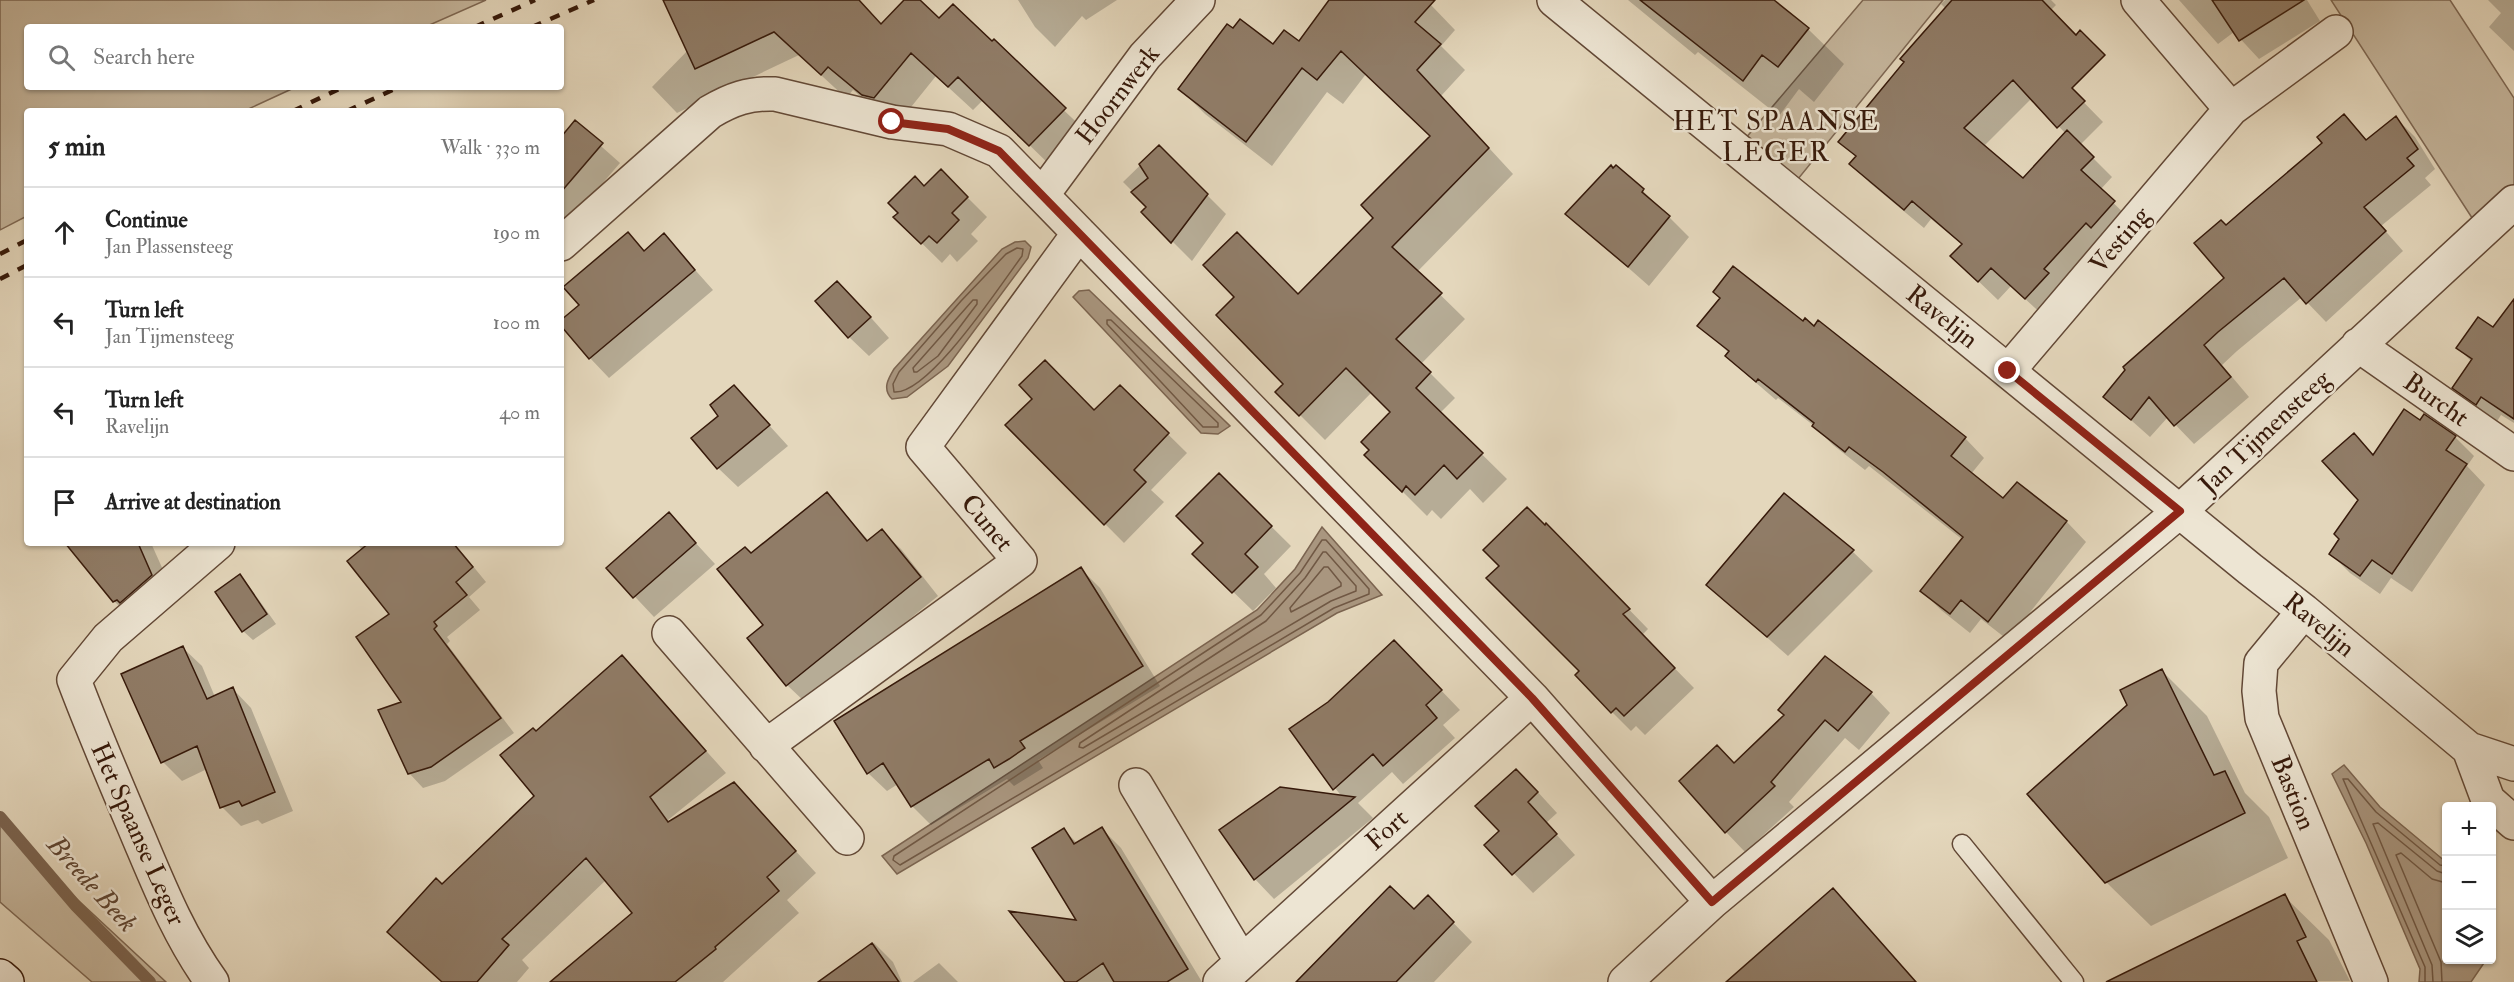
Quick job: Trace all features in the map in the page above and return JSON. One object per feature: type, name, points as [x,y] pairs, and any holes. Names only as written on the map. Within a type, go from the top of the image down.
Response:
[{"type":"street","name":"Hoornwerk","points":[[1043,194],[1145,56],[1198,0]]},
{"type":"street","name":"Ravelijn","points":[[1554,0],[2304,610],[2469,749],[2514,764]]},
{"type":"street","points":[[2138,0],[2231,109]]},
{"type":"street","name":"Vesting","points":[[2008,371],[2231,109],[2336,32]]},
{"type":"street","points":[[564,241],[710,112],[734,98],[775,94],[892,122],[948,129],[999,151],[1532,698],[1712,902]]},
{"type":"street","name":"Jan Tijmensteeg","points":[[1624,982],[1712,902],[2180,511],[2514,202]]},
{"type":"street","name":"Cunet","points":[[766,746],[1020,561],[923,447],[1079,232]]},
{"type":"street","name":"Burcht","points":[[2358,345],[2514,454]]},
{"type":"street","name":"Het Spaanse Leger","points":[[213,982],[190,952],[164,897],[94,733],[74,680],[108,638],[215,546]]},
{"type":"street","name":"Bastion","points":[[2304,610],[2261,663],[2259,691],[2262,718],[2371,982]]},
{"type":"street","points":[[669,633],[847,838]]},
{"type":"street","name":"Fort","points":[[1136,785],[1231,972],[1532,698]]},
{"type":"street","name":"Ravelijn","points":[[2469,749],[2488,800],[2514,823]]},
{"type":"street","points":[[0,976],[7,982]]},
{"type":"lane","points":[[1962,843],[2074,982]]},
{"type":"shaded area","points":[[0,0],[486,0],[432,24],[24,24],[24,90],[290,90],[250,108],[24,108],[24,218],[0,230]]},
{"type":"shaded area","points":[[1863,0],[1943,0],[1798,179],[1745,139]]},
{"type":"shaded area","points":[[2331,0],[2450,0],[2514,98],[2514,188],[2476,224]]},
{"type":"shaded area","points":[[0,812],[65,888],[166,982],[92,982],[0,902]]},
{"type":"water","points":[[1025,241],[1031,247],[1028,258],[948,366],[907,397],[892,399],[887,388],[888,380],[894,369],[1002,249],[1015,242]]},
{"type":"water","points":[[1089,290],[1230,426],[1218,434],[1201,433],[1073,297],[1079,291]]},
{"type":"water","points":[[1322,527],[1382,595],[1337,613],[897,874],[882,856],[1257,610],[1295,569]]},
{"type":"water","points":[[2344,765],[2380,807],[2442,859],[2442,964],[2483,964],[2471,982],[2419,982],[2420,969],[2366,843],[2332,774]]},
{"type":"building","points":[[663,0],[859,0],[881,24],[904,0],[920,0],[939,18],[953,4],[992,41],[994,39],[1066,108],[1029,146],[958,77],[948,87],[911,53],[874,98],[862,95],[828,67],[821,75],[774,32],[695,69]]},
{"type":"building","points":[[1329,0],[1435,0],[1415,22],[1441,44],[1417,70],[1489,148],[1392,247],[1442,293],[1396,339],[1431,372],[1416,388],[1483,453],[1457,479],[1444,465],[1415,495],[1406,486],[1402,492],[1364,455],[1369,450],[1361,442],[1390,412],[1346,368],[1299,416],[1275,392],[1283,384],[1216,315],[1234,297],[1203,265],[1237,232],[1298,294],[1373,218],[1361,205],[1430,136],[1341,51],[1317,80],[1302,68],[1246,142],[1178,89],[1227,24],[1233,28],[1240,19],[1273,44],[1284,30],[1299,41]]},
{"type":"building","points":[[1640,0],[1774,0],[1809,28],[1778,67],[1762,55],[1743,81]]},
{"type":"building","points":[[1952,0],[2042,0],[2076,35],[2080,30],[2105,55],[2072,88],[2085,101],[2057,128],[2013,80],[1964,128],[2023,178],[2067,130],[2094,157],[2081,170],[2115,201],[2091,228],[2086,223],[2044,269],[2049,273],[2025,299],[1991,268],[1978,282],[1950,256],[1962,244],[1912,201],[1904,210],[1849,164],[1856,156],[1838,142],[1904,62],[1900,59]]},
{"type":"building","points":[[2212,0],[2304,0],[2239,41]]},
{"type":"building","points":[[2344,114],[2366,140],[2396,116],[2418,149],[2407,158],[2414,166],[2364,207],[2386,231],[2306,304],[2284,278],[2218,332],[2204,345],[2231,377],[2174,426],[2149,397],[2131,420],[2103,397],[2125,370],[2123,367],[2224,278],[2194,243],[2221,220],[2226,225],[2322,143],[2317,137]]},
{"type":"building","points":[[575,120],[603,143],[564,188],[564,133]]},
{"type":"building","points":[[1159,145],[1208,194],[1171,243],[1141,212],[1146,207],[1131,192],[1148,178],[1139,164]]},
{"type":"building","points":[[1611,165],[1613,168],[1616,165],[1644,189],[1642,192],[1670,216],[1628,267],[1565,214]]},
{"type":"building","points":[[941,169],[968,197],[952,213],[959,220],[937,243],[929,236],[921,244],[893,217],[898,213],[888,203],[915,176],[924,186]]},
{"type":"building","points":[[628,232],[644,251],[664,233],[695,270],[589,359],[564,330],[564,318],[579,305],[564,286]]},
{"type":"building","points":[[1733,266],[1803,321],[1805,318],[1814,326],[1818,320],[1966,437],[1951,456],[2003,498],[2017,482],[2067,521],[1988,622],[1961,600],[1950,614],[1920,591],[1963,537],[1883,472],[1849,447],[1845,452],[1812,426],[1814,423],[1758,379],[1756,382],[1725,356],[1729,351],[1697,326],[1720,298],[1713,292]]},
{"type":"building","points":[[837,281],[871,317],[848,338],[815,301]]},
{"type":"building","points":[[2514,299],[2514,419],[2481,397],[2476,405],[2452,388],[2472,359],[2456,348],[2478,317],[2493,327]]},
{"type":"building","points":[[1045,360],[1094,410],[1120,385],[1169,433],[1134,470],[1146,482],[1104,525],[1005,425],[1032,399],[1019,385]]},
{"type":"building","points":[[734,385],[770,425],[717,469],[691,438],[718,416],[710,405]]},
{"type":"building","points":[[2404,409],[2420,420],[2424,414],[2456,436],[2446,450],[2467,464],[2392,574],[2372,560],[2360,576],[2329,554],[2339,539],[2334,534],[2358,500],[2322,461],[2354,433],[2373,455]]},
{"type":"building","points":[[1219,473],[1272,526],[1245,554],[1258,567],[1232,593],[1192,554],[1203,543],[1176,516]]},
{"type":"building","points":[[827,492],[867,541],[882,529],[921,577],[786,686],[747,638],[763,625],[717,569],[745,547],[751,553]]},
{"type":"building","points":[[1784,493],[1854,550],[1767,637],[1706,585]]},
{"type":"building","points":[[1527,507],[1545,525],[1546,523],[1630,609],[1623,614],[1675,668],[1624,716],[1616,708],[1611,713],[1575,675],[1579,671],[1486,578],[1499,566],[1483,550]]},
{"type":"building","points":[[669,512],[696,543],[633,598],[606,568]]},
{"type":"building","points":[[67,546],[139,546],[152,575],[120,603],[117,600],[113,602]]},
{"type":"building","points":[[365,546],[456,546],[473,567],[456,582],[467,595],[434,622],[437,626],[434,629],[501,718],[431,767],[408,774],[378,710],[401,702],[356,637],[389,614],[347,561]]},
{"type":"building","points":[[1081,567],[1143,666],[1020,741],[1025,748],[1009,759],[994,768],[989,759],[911,807],[883,763],[867,774],[834,721]]},
{"type":"building","points":[[240,574],[267,614],[242,632],[215,592]]},
{"type":"building","points":[[1394,640],[1442,690],[1426,705],[1437,718],[1383,766],[1373,754],[1333,790],[1289,729],[1328,702]]},
{"type":"building","points":[[183,646],[207,699],[233,687],[275,792],[242,806],[239,801],[220,808],[197,746],[161,763],[121,674]]},
{"type":"building","points":[[622,655],[706,751],[650,797],[668,822],[734,782],[796,851],[767,877],[779,891],[715,947],[716,949],[675,982],[550,982],[632,913],[586,858],[502,939],[509,945],[477,982],[442,982],[387,932],[436,878],[442,884],[534,796],[500,755],[533,728],[536,731]]},
{"type":"building","points":[[1825,656],[1872,692],[1838,731],[1825,720],[1771,782],[1775,786],[1725,833],[1679,781],[1717,745],[1734,763],[1784,715],[1778,710]]},
{"type":"building","points":[[2162,669],[2214,775],[2225,771],[2245,813],[2105,883],[2027,794],[2127,705],[2120,690]]},
{"type":"building","points":[[1516,769],[1538,792],[1528,802],[1557,834],[1512,875],[1484,845],[1499,831],[1475,806]]},
{"type":"building","points":[[1280,787],[1355,797],[1254,880],[1219,830]]},
{"type":"building","points":[[1102,827],[1188,969],[1167,982],[1114,982],[1103,963],[1076,982],[1065,982],[1009,911],[1076,920],[1032,848],[1064,828],[1074,844]]},
{"type":"building","points":[[1390,886],[1414,909],[1428,895],[1454,922],[1396,982],[1296,982]]},
{"type":"building","points":[[1833,888],[1916,982],[1726,982]]},
{"type":"building","points":[[2285,894],[2306,937],[2297,941],[2317,982],[2106,982]]},
{"type":"building","points":[[872,943],[899,982],[818,982]]},
{"type":"waterway","name":"Breede Beek","points":[[0,817],[76,906],[150,982]]},
{"type":"railway","points":[[482,24],[535,0]]},
{"type":"railway","points":[[539,24],[594,0]]},
{"type":"railway","points":[[299,108],[337,90]]},
{"type":"railway","points":[[354,108],[392,90]]},
{"type":"railway","points":[[0,254],[24,242]]},
{"type":"railway","points":[[0,279],[24,267]]},
{"type":"district","name":"HET SPAANSE LEGER","points":[[1776,136]]},
{"type":"route","points":[[892,122],[948,129],[999,151],[1532,698],[1712,902],[2180,511],[2008,371]]}]
